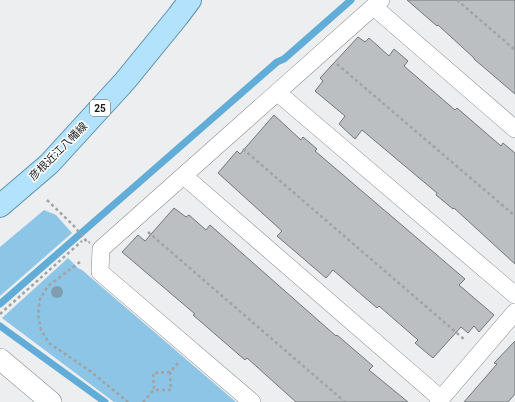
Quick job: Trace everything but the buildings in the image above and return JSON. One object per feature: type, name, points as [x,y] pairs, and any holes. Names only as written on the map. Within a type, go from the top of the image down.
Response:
[{"type":"main road","name":"彦根近江八幡線","points":[[0,206],[49,164],[119,87],[190,0]]},
{"type":"street","points":[[252,402],[100,272],[102,249],[377,3],[515,129]]},
{"type":"street","points":[[278,93],[515,294]]},
{"type":"street","points":[[184,176],[439,400],[515,312]]},
{"type":"street","points":[[0,359],[51,402]]},
{"type":"path","points":[[457,0],[515,50]]},
{"type":"path","points":[[323,52],[515,216]]},
{"type":"path","points":[[230,136],[480,353]]},
{"type":"path","points":[[47,200],[88,243],[90,242]]},
{"type":"path","points":[[135,220],[345,402]]},
{"type":"path","points":[[101,260],[80,262],[48,286],[40,299],[38,315],[41,330],[49,343],[90,371],[128,402]]},
{"type":"path","points":[[154,390],[171,390],[170,372],[190,349]]},
{"type":"path","points":[[143,402],[154,390],[153,373],[170,372]]},
{"type":"shaded area","points":[[44,210],[56,215],[72,233],[0,296],[0,247]]},
{"type":"shaded area","points":[[68,258],[236,402],[114,402],[2,318]]},
{"type":"waterway","points":[[0,304],[277,62],[284,59],[351,0]]},
{"type":"waterway","points":[[0,326],[105,402]]}]
